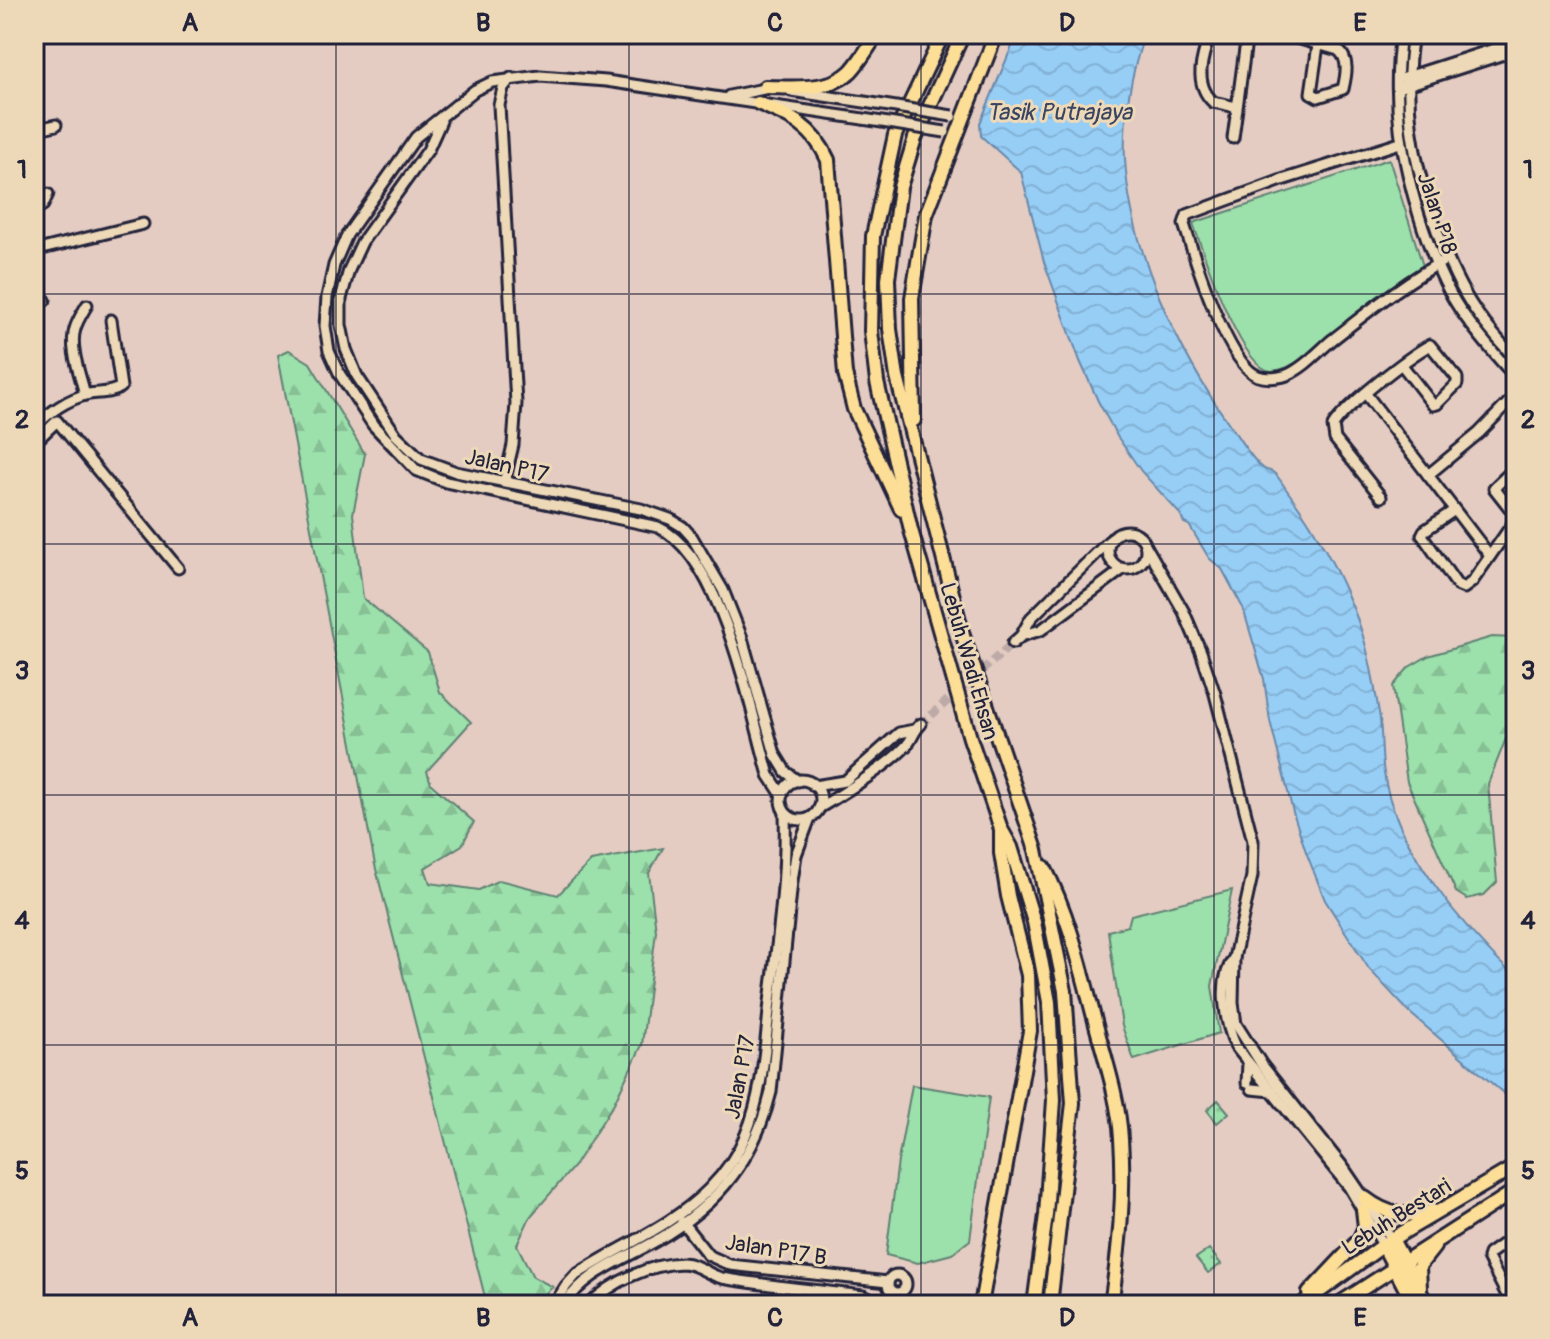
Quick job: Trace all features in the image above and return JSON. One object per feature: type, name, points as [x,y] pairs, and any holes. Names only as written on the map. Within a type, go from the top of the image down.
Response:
[{"type":"main road","points":[[765,87],[808,87],[843,77],[877,34]]},
{"type":"main road","name":"Lebuh Wadi Ehsan","points":[[943,34],[895,135],[873,236],[871,331],[877,382],[911,530],[970,738],[1001,829],[1011,847],[1034,922],[1049,1002],[1054,1100],[1046,1215],[1034,1305]]},
{"type":"main road","name":"Lebuh Wadi Ehsan","points":[[963,34],[915,138],[900,187],[888,279],[890,329],[897,377],[916,457],[963,636],[1036,850],[1065,991],[1073,1103],[1050,1305]]},
{"type":"main road","points":[[916,457],[912,394],[912,298],[926,215],[996,34]]},
{"type":"main road","points":[[758,103],[787,115],[818,138],[828,160],[845,374],[854,409],[911,530]]},
{"type":"main road","points":[[979,1305],[1030,1031],[1028,975],[1008,896],[1001,853],[1001,829]]},
{"type":"main road","points":[[1036,850],[1070,929],[1107,1066],[1121,1135],[1123,1177],[1111,1305]]},
{"type":"main road","name":"Lebuh Bestari","points":[[1301,1305],[1387,1242],[1514,1167]]},
{"type":"main road","name":"Lebuh Bestari","points":[[1337,1305],[1514,1191]]},
{"type":"main road","points":[[1301,1305],[1313,1287],[1359,1240],[1365,1227],[1364,1204],[1405,1216],[1448,1206]]},
{"type":"main road","points":[[1420,1289],[1419,1266],[1427,1253],[1472,1219]]},
{"type":"main road","points":[[1387,1242],[1420,1289],[1427,1305]]},
{"type":"main road","points":[[1118,1256],[1120,1305]]},
{"type":"main road","points":[[1400,1264],[1414,1305]]},
{"type":"street","points":[[1210,34],[1201,58],[1200,72],[1205,92],[1213,102],[1236,107]]},
{"type":"street","points":[[1233,138],[1247,34]]},
{"type":"street","points":[[1284,34],[1342,52],[1346,63],[1343,89],[1318,97],[1311,93],[1318,45]]},
{"type":"street","name":"Jalan P18","points":[[1401,34],[1400,143],[1412,196],[1436,265],[1461,311],[1516,378]]},
{"type":"street","name":"Jalan P18","points":[[1413,34],[1402,83],[1420,181],[1447,259],[1479,316],[1516,360]]},
{"type":"street","points":[[1402,83],[1516,42]]},
{"type":"street","points":[[1402,83],[1516,50]]},
{"type":"street","name":"Jalan P17","points":[[782,795],[769,775],[719,604],[693,557],[680,541],[658,527],[446,482],[416,470],[373,425],[339,373],[329,351],[325,326],[334,265],[347,235],[416,137],[475,90],[511,78],[540,76],[606,81],[957,134]]},
{"type":"street","points":[[504,483],[513,445],[516,403],[499,105],[503,88],[511,78]]},
{"type":"street","name":"Jalan P17","points":[[722,97],[765,87],[964,117]]},
{"type":"street","points":[[475,90],[486,93],[499,105]]},
{"type":"street","name":"Jalan P17","points":[[442,118],[428,150],[373,228],[349,270],[341,299],[341,325],[346,349],[357,376],[382,416],[421,459],[456,472],[656,513],[670,519],[692,537],[723,590],[737,623],[775,754],[786,772],[798,781]]},
{"type":"street","points":[[34,130],[56,125]]},
{"type":"street","points":[[1400,143],[1187,215],[1184,224],[1210,302],[1243,362],[1258,376],[1268,378],[1289,374],[1447,259]]},
{"type":"street","points":[[34,210],[43,205],[48,194]]},
{"type":"street","points":[[357,221],[373,228]]},
{"type":"street","points":[[34,251],[143,224]]},
{"type":"street","points":[[34,304],[45,300]]},
{"type":"street","points":[[85,395],[74,336],[75,327],[87,305]]},
{"type":"street","points":[[34,427],[52,410],[85,395],[115,391],[121,387],[111,320]]},
{"type":"street","points":[[1381,497],[1333,434],[1334,423],[1366,394],[1402,365],[1430,345],[1458,381],[1433,405],[1402,365]]},
{"type":"street","points":[[1366,394],[1490,556]]},
{"type":"street","points":[[1428,475],[1479,433],[1516,395]]},
{"type":"street","points":[[34,443],[57,421],[178,568]]},
{"type":"street","points":[[416,470],[421,459]]},
{"type":"street","points":[[1453,511],[1422,535],[1457,585],[1464,588],[1516,518],[1494,488],[1516,467]]},
{"type":"street","points":[[1146,546],[1145,557],[1041,630],[1017,640],[1031,618],[1115,534],[1126,530],[1137,534],[1146,546],[1184,612],[1210,677],[1253,841],[1252,876],[1234,958],[1236,1024],[1272,1091],[1364,1204]]},
{"type":"street","points":[[1109,541],[1109,559],[1117,567],[1147,566],[1158,569]]},
{"type":"street","points":[[814,786],[845,781],[899,733],[917,727],[908,744],[850,789],[819,808],[810,818],[797,820],[785,813],[781,805],[782,795],[789,784],[807,781],[820,796],[819,808]]},
{"type":"street","name":"Jalan P17","points":[[564,1305],[587,1279],[680,1220],[719,1178],[737,1153],[754,1112],[761,1077],[786,868],[785,813]]},
{"type":"street","name":"Jalan P17","points":[[554,1305],[576,1275],[706,1206],[752,1148],[771,1092],[792,881],[796,855],[810,818]]},
{"type":"street","points":[[1234,958],[1229,964],[1226,983],[1227,1017],[1232,1038],[1248,1063],[1263,1074],[1364,1204],[1387,1242]]},
{"type":"street","points":[[1248,1063],[1250,1086],[1272,1091]]},
{"type":"street","name":"Jalan P17 B","points":[[680,1220],[708,1255],[717,1261],[890,1287],[885,1305]]},
{"type":"street","points":[[1512,1305],[1488,1258],[1489,1254],[1516,1235]]},
{"type":"street","points":[[589,1305],[611,1289],[660,1265],[691,1264],[719,1278],[863,1296],[885,1305]]},
{"type":"street","points":[[783,1286],[786,1271]]},
{"type":"green space","points":[[1389,159],[1424,269],[1301,360],[1275,371],[1259,365],[1235,330],[1193,223]]},
{"type":"green space","points":[[289,350],[310,363],[365,454],[353,514],[363,598],[428,652],[440,692],[471,722],[427,771],[431,784],[474,822],[462,845],[425,868],[430,883],[479,890],[499,880],[558,895],[591,861],[663,848],[649,873],[656,931],[642,1045],[614,1103],[575,1165],[530,1217],[517,1245],[533,1277],[553,1287],[542,1296],[539,1305],[487,1305],[375,865],[278,355]]},
{"type":"green space","points":[[1492,637],[1514,638],[1516,641],[1516,713],[1488,784],[1497,882],[1484,895],[1467,899],[1456,892],[1407,782],[1393,686],[1409,667],[1428,656]]},
{"type":"green space","points":[[1232,890],[1212,986],[1219,1033],[1134,1060],[1122,1026],[1108,931],[1128,926],[1131,915]]},
{"type":"green space","points":[[912,1085],[989,1097],[970,1240],[952,1254],[918,1263],[886,1255]]},
{"type":"green space","points":[[1218,1100],[1229,1113],[1217,1123],[1207,1110]]},
{"type":"green space","points":[[1209,1249],[1221,1264],[1208,1273],[1196,1258]]},
{"type":"water","name":"Tasik Putrajaya","points":[[1017,34],[1145,34],[1129,95],[1125,159],[1136,229],[1147,264],[1175,333],[1192,365],[1250,454],[1263,468],[1276,475],[1299,506],[1346,593],[1363,635],[1370,663],[1390,801],[1416,857],[1454,911],[1516,978],[1516,1104],[1410,1013],[1369,969],[1325,900],[1293,812],[1270,721],[1264,679],[1243,608],[1222,569],[1209,558],[1189,525],[1184,523],[1180,514],[1141,471],[1117,436],[1080,361],[1044,262],[1021,172],[981,136],[980,123]]},
{"type":"tunnel","points":[[921,724],[1013,643]]}]
